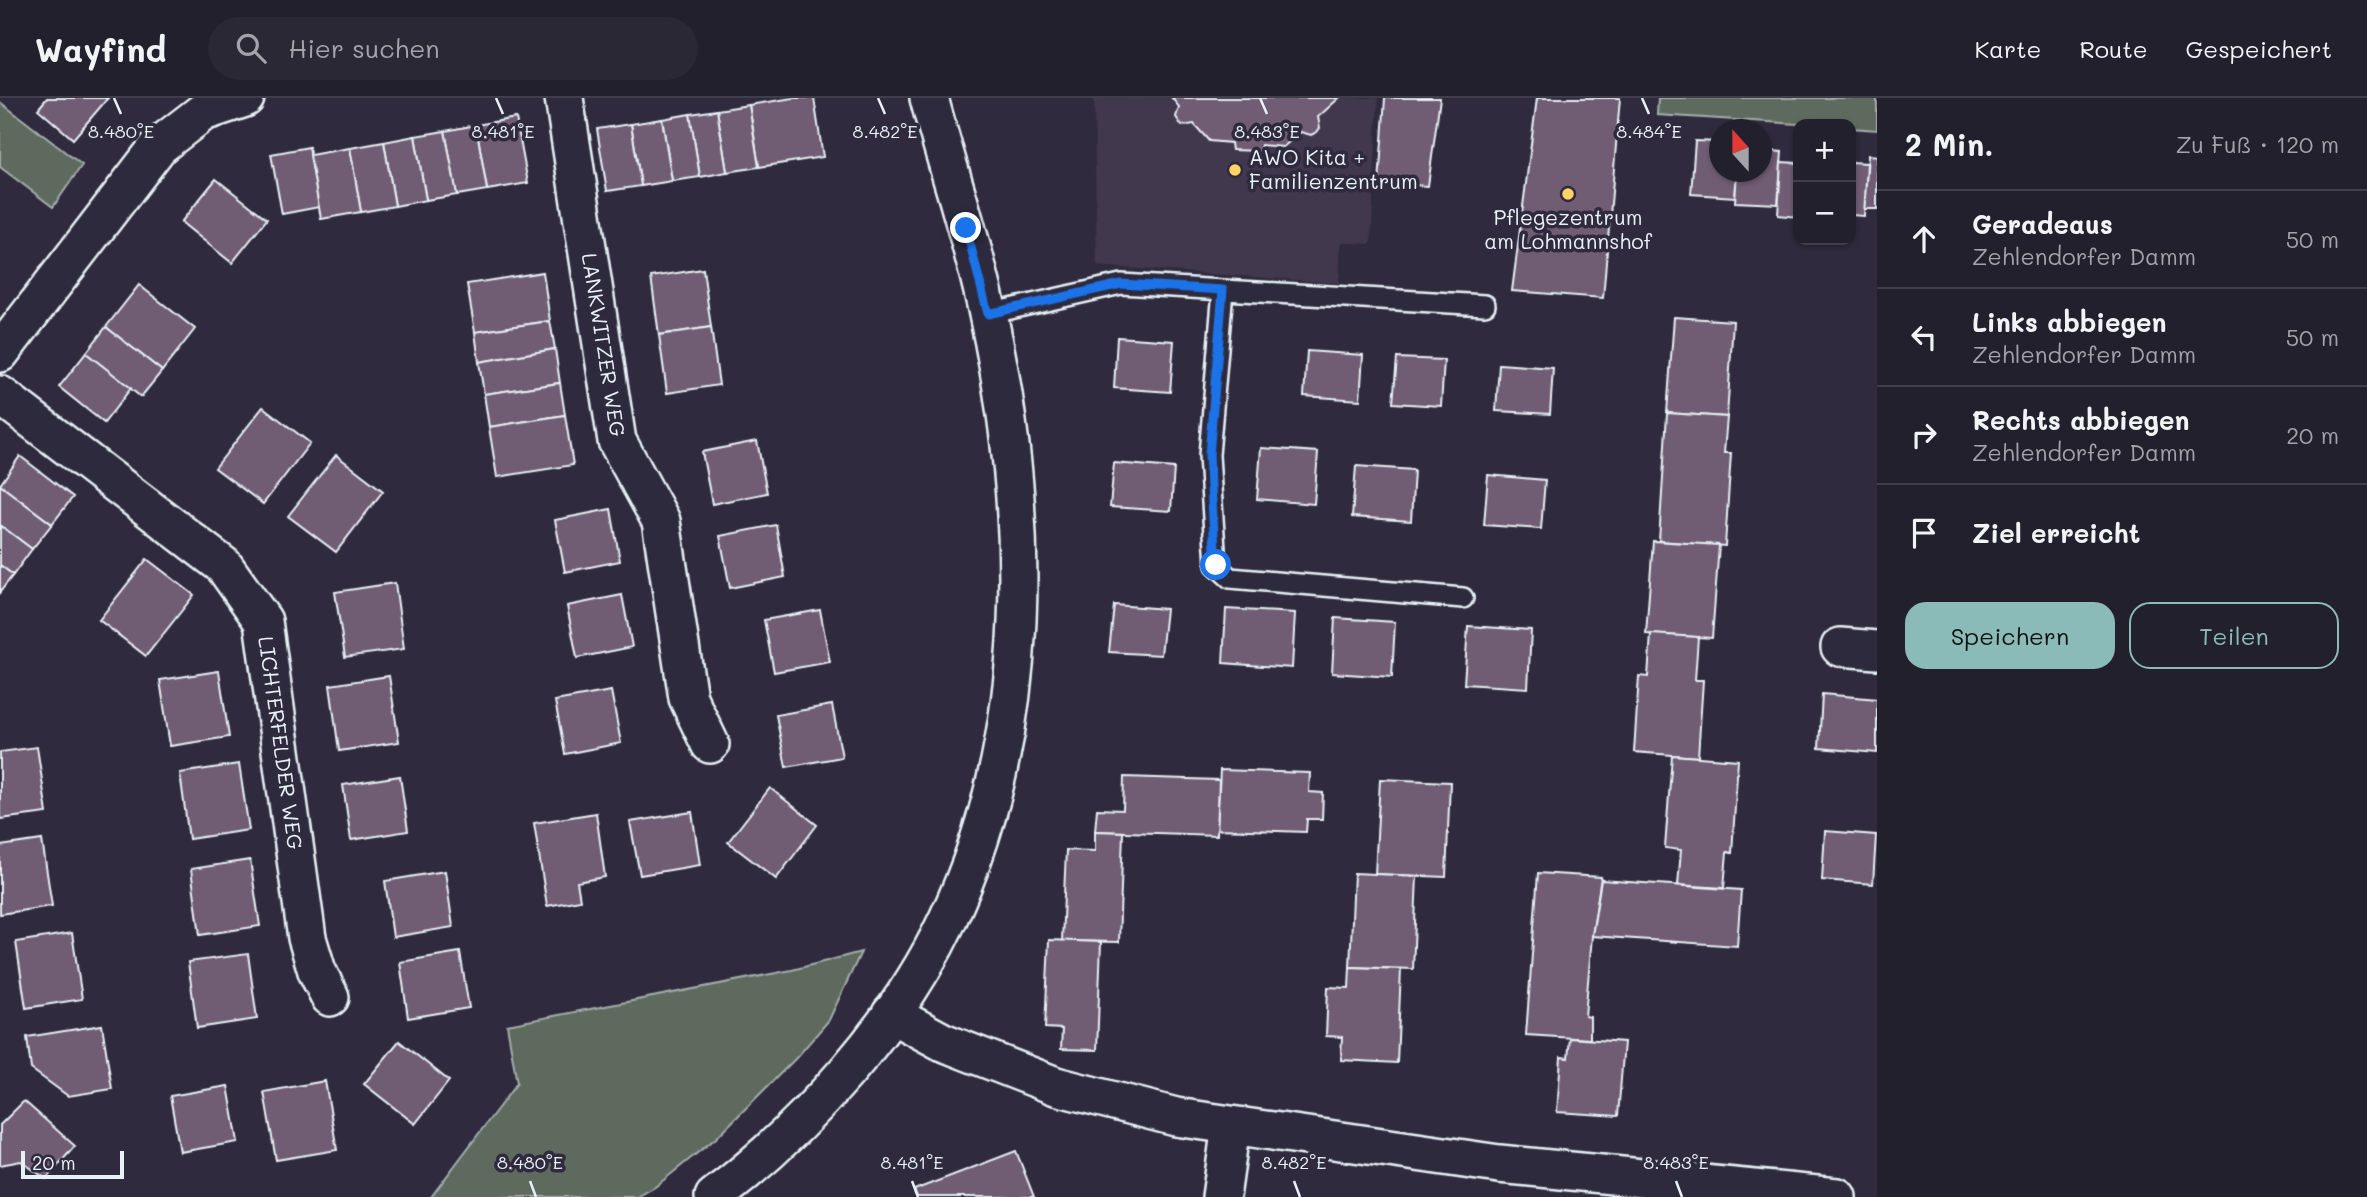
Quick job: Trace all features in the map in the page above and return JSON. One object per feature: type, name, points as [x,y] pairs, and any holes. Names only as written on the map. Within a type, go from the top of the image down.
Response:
[{"type":"street","points":[[0,353],[159,146],[202,105],[245,98]]},
{"type":"street","name":"LANKWITZER WEG","points":[[564,98],[617,441],[661,521],[688,698],[710,744]]},
{"type":"street","points":[[714,1197],[773,1148],[826,1094],[919,975],[942,932],[986,821],[1007,720],[1015,644],[1019,545],[1013,468],[988,314],[929,98]]},
{"type":"street","name":"LICHTERFELDER WEG","points":[[0,395],[224,566],[263,621],[307,938],[317,971],[330,998]]},
{"type":"street","points":[[1840,647],[1877,650]]},
{"type":"street","points":[[891,1014],[943,1042],[1056,1086],[1177,1118],[1499,1164],[1837,1197]]},
{"type":"street","points":[[1222,1197],[1231,1126]]},
{"type":"lane","points":[[988,314],[1121,284],[1485,305]]},
{"type":"lane","points":[[1223,290],[1209,455],[1216,565],[1230,578],[1463,598]]},
{"type":"shaded area","name":"AWO Kita + Familienzentrum","points":[[1094,98],[1378,98],[1371,244],[1341,242],[1339,283],[1097,266]]},
{"type":"green space","points":[[1658,98],[1877,98],[1877,130],[1856,128],[1856,119],[1793,119],[1793,124],[1772,122],[1772,119],[1657,115]]},
{"type":"green space","points":[[0,102],[82,165],[53,207],[0,167]]},
{"type":"green space","points":[[861,952],[829,1020],[797,1057],[716,1138],[655,1187],[637,1197],[431,1197],[517,1083],[507,1025],[792,970]]},
{"type":"building","points":[[47,98],[108,98],[73,139],[38,109]]},
{"type":"building","points":[[793,98],[814,98],[823,157],[759,167],[749,105]]},
{"type":"building","points":[[1172,98],[1339,98],[1318,117],[1320,128],[1317,132],[1311,135],[1301,132],[1283,147],[1261,145],[1260,151],[1232,150],[1231,143],[1209,141],[1194,124],[1182,126],[1176,117],[1179,107]]},
{"type":"building","name":"Pflegezentrum am Lohmannshof","points":[[1385,98],[1440,98],[1428,186],[1379,183]]},
{"type":"building","name":"Pflegezentrum am Lohmannshof","points":[[1537,98],[1620,98],[1603,298],[1512,291]]},
{"type":"building","points":[[749,105],[759,167],[727,172],[717,110]]},
{"type":"building","points":[[717,110],[727,172],[700,177],[690,114]]},
{"type":"building","points":[[690,114],[700,177],[672,181],[662,119]]},
{"type":"building","points":[[516,118],[528,183],[487,190],[476,125]]},
{"type":"building","points":[[662,119],[672,181],[641,186],[631,124]]},
{"type":"building","points":[[631,124],[641,186],[607,191],[597,129]]},
{"type":"building","points":[[476,125],[487,190],[457,195],[445,131]]},
{"type":"building","points":[[445,131],[457,195],[426,200],[415,136]]},
{"type":"building","points":[[415,136],[426,200],[395,206],[384,142]]},
{"type":"building","points":[[1695,141],[1709,142],[1709,182],[1736,182],[1735,197],[1691,194]]},
{"type":"building","points":[[384,142],[395,206],[361,212],[350,148]]},
{"type":"building","points":[[309,147],[319,207],[282,214],[271,154]]},
{"type":"building","points":[[350,148],[361,212],[321,219],[310,155]]},
{"type":"building","points":[[1772,151],[1782,152],[1778,204],[1735,202],[1736,182],[1772,182]]},
{"type":"building","points":[[1868,155],[1877,156],[1877,209],[1864,209]]},
{"type":"building","points":[[1781,162],[1793,163],[1793,216],[1778,215]]},
{"type":"building","points":[[1856,162],[1867,163],[1864,216],[1856,215]]},
{"type":"building","points":[[216,179],[267,219],[232,263],[181,222]]},
{"type":"building","points":[[703,269],[711,327],[659,335],[651,277]]},
{"type":"building","points":[[543,272],[550,321],[475,332],[467,284]]},
{"type":"building","points":[[139,285],[195,329],[162,371],[106,327]]},
{"type":"building","points":[[1674,317],[1733,321],[1727,417],[1667,413]]},
{"type":"building","points":[[550,321],[555,349],[479,362],[475,332]]},
{"type":"building","points":[[106,327],[162,371],[141,397],[86,353]]},
{"type":"building","points":[[711,327],[719,385],[667,393],[659,335]]},
{"type":"building","points":[[1117,337],[1174,341],[1170,392],[1114,388]]},
{"type":"building","points":[[555,349],[560,383],[484,394],[479,362]]},
{"type":"building","points":[[1307,351],[1363,355],[1360,400],[1304,396]]},
{"type":"building","points":[[86,353],[131,388],[104,423],[59,387]]},
{"type":"building","points":[[1397,358],[1444,360],[1441,406],[1393,403]]},
{"type":"building","points":[[1499,364],[1553,368],[1550,414],[1496,411]]},
{"type":"building","points":[[560,383],[565,415],[489,427],[484,394]]},
{"type":"building","points":[[263,407],[310,443],[263,504],[215,468]]},
{"type":"building","points":[[1667,413],[1727,417],[1724,453],[1731,453],[1725,546],[1659,541]]},
{"type":"building","points":[[565,415],[573,465],[497,477],[489,427]]},
{"type":"building","points":[[757,441],[767,493],[712,504],[702,452]]},
{"type":"building","points":[[1261,448],[1318,452],[1314,504],[1257,499]]},
{"type":"building","points":[[336,455],[383,491],[336,552],[288,516]]},
{"type":"building","points":[[20,456],[73,497],[52,524],[0,485]]},
{"type":"building","points":[[1114,463],[1174,468],[1171,511],[1110,507]]},
{"type":"building","points":[[1356,466],[1414,470],[1411,521],[1352,517]]},
{"type":"building","points":[[1488,475],[1545,480],[1541,529],[1484,525]]},
{"type":"building","points":[[0,485],[52,524],[32,549],[0,525]]},
{"type":"building","points":[[611,509],[620,561],[565,572],[555,520]]},
{"type":"building","points":[[0,525],[32,549],[13,575],[0,565]]},
{"type":"building","points":[[776,525],[785,577],[730,588],[720,536]]},
{"type":"building","points":[[1653,541],[1719,545],[1712,638],[1646,634]]},
{"type":"building","points":[[147,559],[194,595],[146,656],[99,620]]},
{"type":"building","points":[[0,565],[13,575],[0,592]]},
{"type":"building","points":[[395,583],[404,649],[345,657],[335,592]]},
{"type":"building","points":[[622,595],[632,647],[577,658],[567,606]]},
{"type":"building","points":[[1114,605],[1166,609],[1161,655],[1109,652]]},
{"type":"building","points":[[1226,609],[1295,613],[1292,668],[1223,663]]},
{"type":"building","points":[[820,610],[830,662],[774,672],[764,620]]},
{"type":"building","points":[[1335,618],[1395,622],[1392,677],[1332,673]]},
{"type":"building","points":[[1468,626],[1531,630],[1528,688],[1464,684]]},
{"type":"building","points":[[1651,634],[1698,637],[1695,680],[1703,680],[1698,757],[1634,752],[1639,676],[1648,677]]},
{"type":"building","points":[[219,671],[229,737],[170,746],[160,680]]},
{"type":"building","points":[[389,676],[399,742],[339,751],[330,685]]},
{"type":"building","points":[[611,691],[621,743],[565,754],[555,701]]},
{"type":"building","points":[[1822,694],[1877,699],[1877,753],[1819,748]]},
{"type":"building","points":[[832,705],[842,757],[786,767],[776,715]]},
{"type":"building","points":[[37,747],[47,813],[0,819],[0,752]]},
{"type":"building","points":[[1672,755],[1738,760],[1732,853],[1727,852],[1724,888],[1678,885],[1681,850],[1665,848]]},
{"type":"building","points":[[239,764],[249,830],[189,839],[180,773]]},
{"type":"building","points":[[1220,770],[1310,773],[1309,792],[1323,793],[1322,819],[1307,819],[1306,832],[1217,829]]},
{"type":"building","points":[[400,776],[408,831],[351,840],[343,785]]},
{"type":"building","points":[[1124,777],[1219,780],[1217,835],[1095,831],[1097,809],[1123,810]]},
{"type":"building","points":[[1380,779],[1450,782],[1446,877],[1375,874]]},
{"type":"building","points":[[770,788],[817,825],[776,879],[728,842]]},
{"type":"building","points":[[692,812],[700,865],[640,875],[630,822]]},
{"type":"building","points":[[596,813],[605,877],[577,882],[580,900],[547,906],[534,823]]},
{"type":"building","points":[[1095,831],[1123,832],[1119,942],[1062,941],[1066,850],[1095,851]]},
{"type":"building","points":[[1825,831],[1876,835],[1873,884],[1822,880]]},
{"type":"building","points":[[42,840],[52,906],[0,914],[0,846]]},
{"type":"building","points":[[250,860],[260,926],[200,935],[191,869]]},
{"type":"building","points":[[445,871],[453,927],[393,937],[385,881]]},
{"type":"building","points":[[1354,873],[1417,876],[1413,969],[1350,967]]},
{"type":"building","points":[[1538,873],[1601,877],[1592,936],[1585,1016],[1590,1017],[1590,1039],[1526,1035]]},
{"type":"building","points":[[1601,880],[1741,890],[1737,946],[1592,936]]},
{"type":"building","points":[[72,933],[82,999],[26,1008],[16,942]]},
{"type":"building","points":[[1049,940],[1101,942],[1097,1050],[1061,1049],[1062,1029],[1045,1028]]},
{"type":"building","points":[[460,952],[469,1008],[408,1018],[400,962]]},
{"type":"building","points":[[248,954],[257,1019],[197,1028],[188,962]]},
{"type":"building","points":[[1350,967],[1401,969],[1397,1063],[1341,1060],[1342,1037],[1326,1036],[1328,987],[1349,988]]},
{"type":"building","points":[[102,1025],[112,1089],[68,1096],[31,1069],[27,1037]]},
{"type":"building","points":[[1570,1038],[1624,1042],[1618,1116],[1557,1112],[1561,1057],[1568,1058]]},
{"type":"building","points":[[399,1041],[449,1081],[415,1124],[364,1084]]},
{"type":"building","points":[[325,1081],[337,1150],[276,1160],[264,1092]]},
{"type":"building","points":[[228,1086],[238,1142],[180,1152],[170,1096]]},
{"type":"building","points":[[24,1101],[75,1146],[46,1179],[21,1161],[0,1165],[0,1125]]},
{"type":"building","points":[[1016,1151],[1034,1197],[917,1197],[914,1190]]},
{"type":"place","name":"AWO Kita + Familienzentrum","points":[[1235,170]]},
{"type":"place","name":"Pflegezentrum am Lohmannshof","points":[[1568,194]]},
{"type":"route","points":[[966,228],[988,314],[1121,284],[1223,290],[1209,455],[1212,545],[1216,565]]}]
